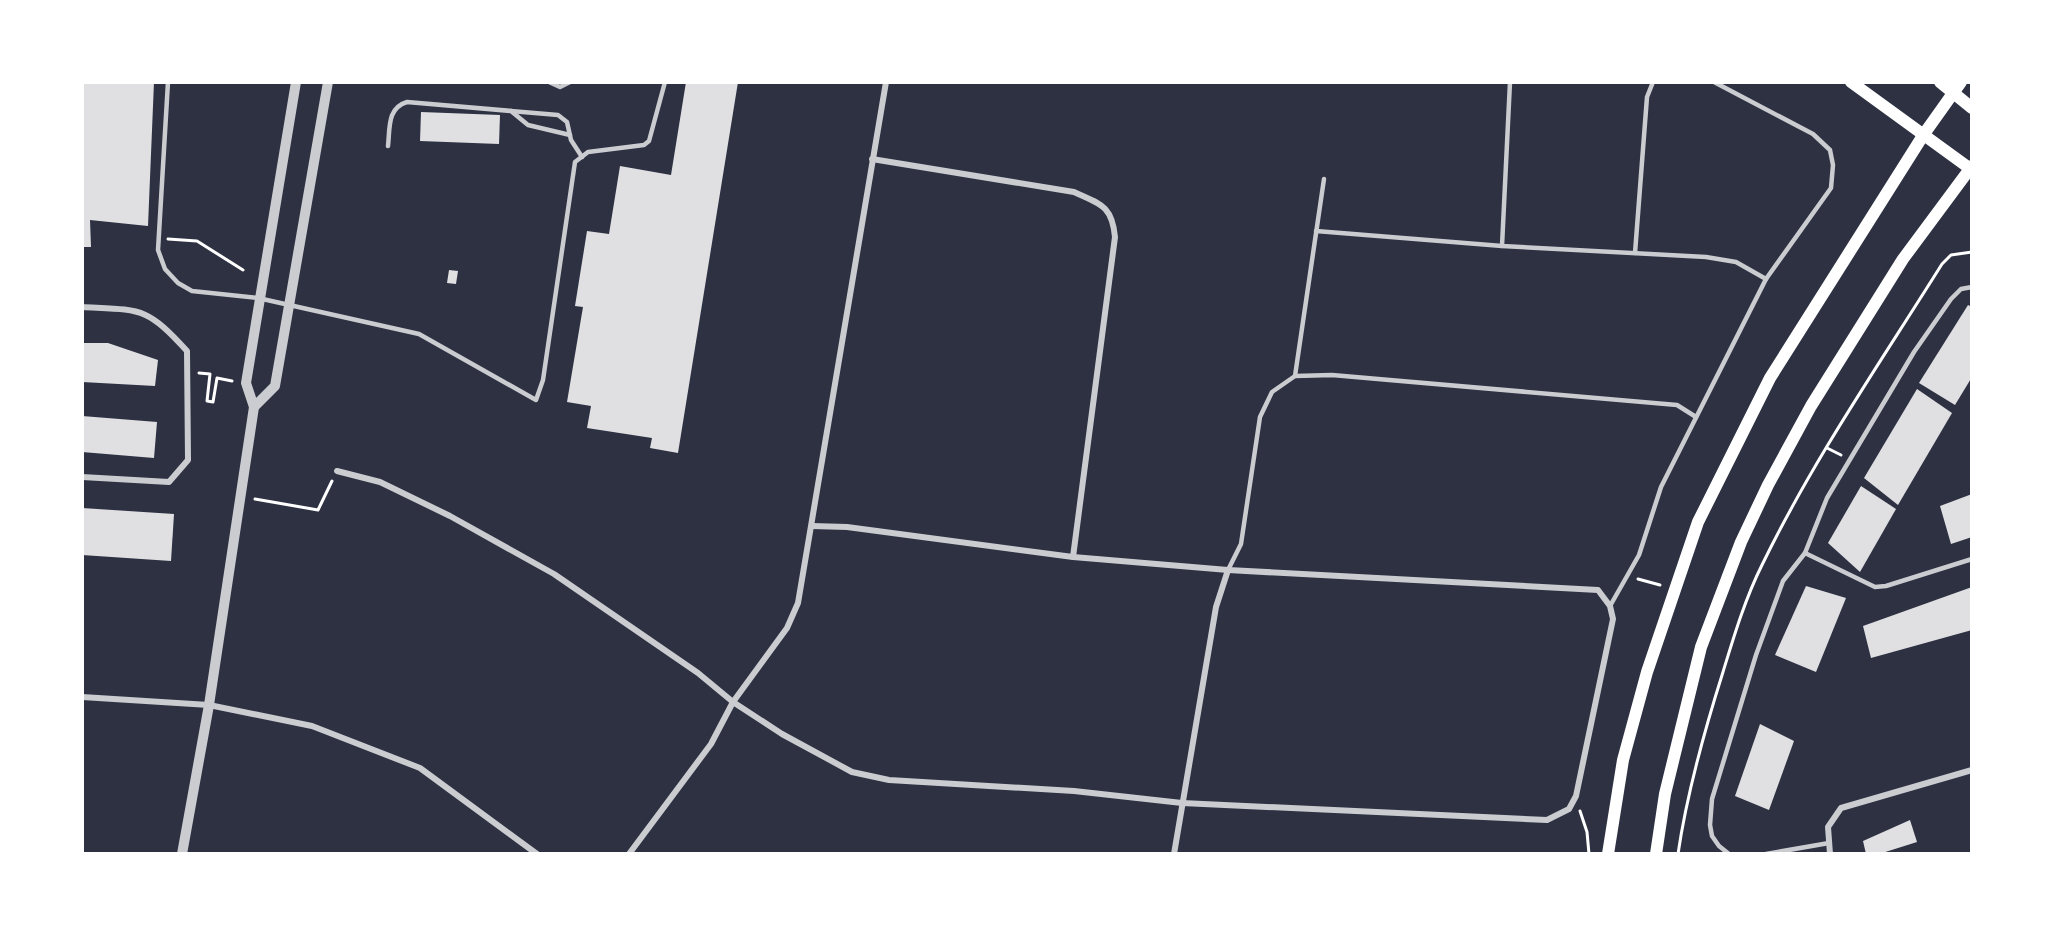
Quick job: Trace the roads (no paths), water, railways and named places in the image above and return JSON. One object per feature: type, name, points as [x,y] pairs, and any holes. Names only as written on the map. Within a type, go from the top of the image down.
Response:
[{"type":"main road","points":[[1656,854],[1665,794],[1701,647],[1741,542],[1768,485],[1811,406],[1903,259],[1971,168],[1851,82]]},
{"type":"main road","points":[[1940,82],[1971,108]]},
{"type":"main road","points":[[1608,854],[1623,760],[1647,672],[1698,522],[1770,378],[1924,134],[1961,82]]},
{"type":"street","points":[[182,854],[209,705],[241,497],[254,407],[246,383],[258,298],[296,82]]},
{"type":"street","points":[[254,407],[275,386],[328,82]]},
{"type":"street","points":[[629,854],[711,744],[733,702],[787,628],[798,603],[886,82]]},
{"type":"street","points":[[872,159],[1074,192],[1105,206],[1113,220],[1115,237],[1074,558]]},
{"type":"street","points":[[82,307],[138,310],[163,324],[187,351],[188,371],[188,460],[169,482],[82,477]]},
{"type":"street","points":[[337,471],[380,482],[450,516],[554,574],[698,673],[733,702],[782,734],[852,772],[889,780],[1074,791],[1182,803],[1547,820],[1569,808],[1576,796],[1614,619],[1610,606],[1598,590],[1228,570],[1074,558],[847,527],[812,526]]},
{"type":"street","points":[[1174,854],[1216,607],[1228,570]]},
{"type":"street","points":[[82,697],[209,705],[312,726],[420,768],[537,854]]},
{"type":"street","points":[[1830,854],[1828,827],[1841,808],[1971,770]]},
{"type":"lane","points":[[168,82],[158,250],[165,269],[178,284],[192,291],[258,298],[419,334],[536,400],[543,380],[575,162],[588,152],[644,145],[649,141],[665,82]]},
{"type":"lane","points":[[549,82],[560,87],[570,82]]},
{"type":"lane","points":[[1502,246],[1510,82]]},
{"type":"lane","points":[[1635,254],[1647,97],[1653,82]]},
{"type":"lane","points":[[1610,606],[1639,555],[1661,487],[1766,279],[1831,188],[1833,165],[1830,150],[1813,134],[1714,82]]},
{"type":"lane","points":[[388,146],[391,114],[399,104],[407,102],[558,115],[567,122],[570,135],[582,157]]},
{"type":"lane","points":[[511,111],[528,125],[570,135]]},
{"type":"lane","points":[[1295,376],[1324,179]]},
{"type":"lane","points":[[1316,231],[1502,246],[1707,257],[1736,262],[1766,279]]},
{"type":"lane","points":[[1730,854],[1719,846],[1712,836],[1710,825],[1712,799],[1756,655],[1783,581],[1805,553],[1827,498],[1914,352],[1951,299],[1961,289],[1971,287]]},
{"type":"lane","points":[[1228,570],[1241,544],[1260,417],[1272,392],[1295,376],[1332,375],[1677,405],[1696,417]]},
{"type":"lane","points":[[1805,553],[1875,587],[1886,586],[1971,559]]},
{"type":"lane","points":[[1766,854],[1829,843]]}]
